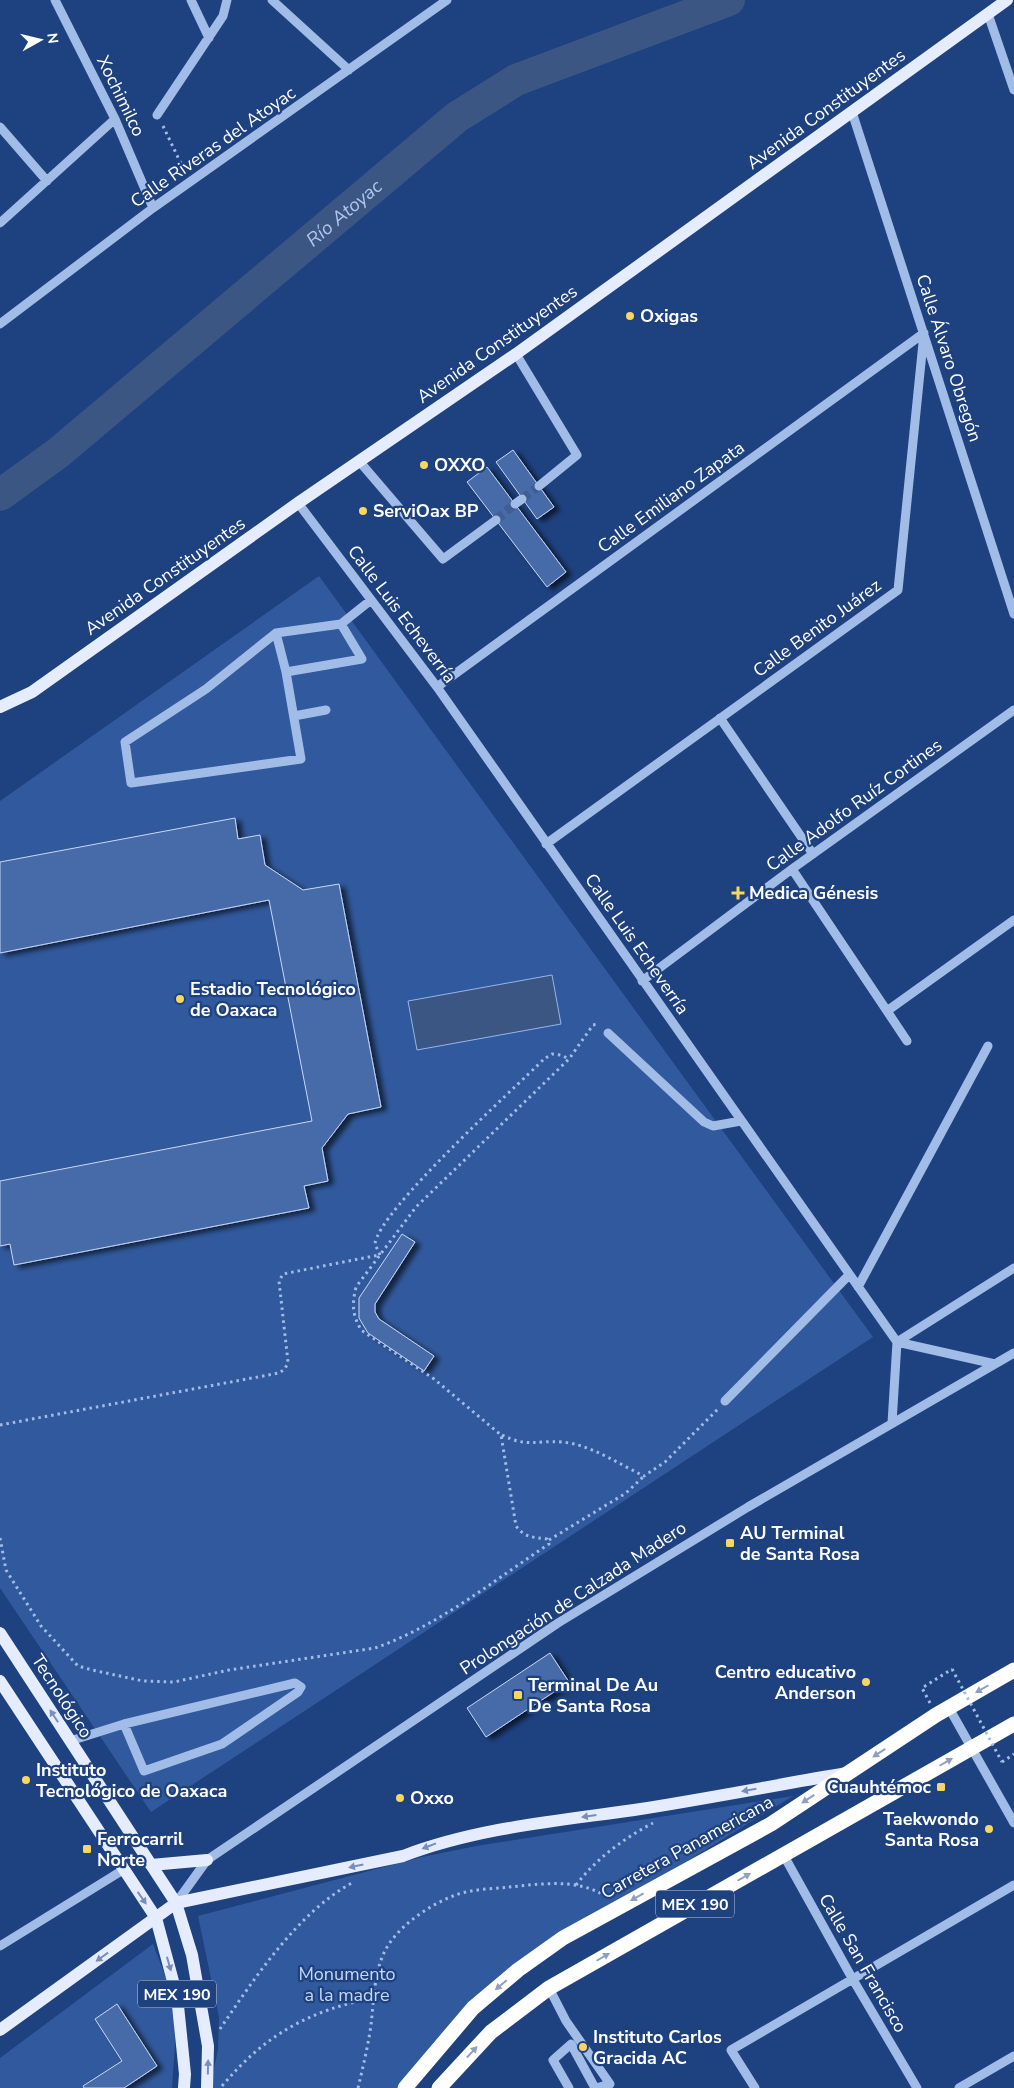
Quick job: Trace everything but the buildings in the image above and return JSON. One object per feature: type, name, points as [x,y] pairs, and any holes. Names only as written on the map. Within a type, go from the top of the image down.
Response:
[{"type":"highway","name":"Carretera Panamericana","points":[[405,2088],[473,2008],[518,1970],[563,1938],[771,1824],[949,1708],[1014,1670]]},
{"type":"highway","name":"MEX 190","points":[[446,2085],[491,2032],[549,1988],[1014,1724]]},
{"type":"main road","name":"Avenida Constituyentes","points":[[0,707],[32,692],[298,503],[516,354],[1007,0]]},
{"type":"main road","points":[[0,716],[32,692]]},
{"type":"main road","name":"Tecnológico","points":[[0,1633],[176,1903]]},
{"type":"main road","name":"MEX 190","points":[[1,1685],[156,1918],[177,1996],[185,2074],[184,2088]]},
{"type":"main road","name":"MEX 190","points":[[207,2088],[208,2046],[192,1955],[176,1903],[404,1856],[437,1843],[522,1827],[661,1806],[849,1772]]},
{"type":"main road","points":[[151,1865],[207,1860]]},
{"type":"main road","points":[[0,2030],[176,1903]]},
{"type":"street","name":"Xochimilco","points":[[55,0],[115,118],[153,208]]},
{"type":"street","points":[[191,0],[209,38]]},
{"type":"street","points":[[157,115],[223,16],[228,0]]},
{"type":"street","points":[[272,0],[349,70]]},
{"type":"street","name":"Calle Riveras del Atoyac","points":[[0,324],[153,208],[191,184],[447,0]]},
{"type":"street","points":[[988,14],[1014,90]]},
{"type":"street","name":"Calle Álvaro Obregón","points":[[852,112],[1014,614]]},
{"type":"street","points":[[0,223],[115,118]]},
{"type":"street","points":[[0,127],[47,181]]},
{"type":"street","name":"Calle Emiliano Zapata","points":[[437,687],[924,333]]},
{"type":"street","name":"Calle Benito Juárez","points":[[546,844],[898,590],[924,333]]},
{"type":"street","points":[[516,354],[577,455],[539,486]]},
{"type":"street","points":[[359,461],[443,559],[496,520]]},
{"type":"street","name":"Calle Luis Echeverría","points":[[298,503],[437,687],[896,1342]]},
{"type":"street","points":[[276,633],[286,672],[301,759],[131,783],[125,742],[206,689],[276,633],[341,624],[371,600]]},
{"type":"street","points":[[286,672],[362,659],[341,624]]},
{"type":"street","points":[[294,716],[326,710]]},
{"type":"street","name":"Calle Adolfo Ruíz Cortines","points":[[642,980],[792,869],[1014,710]]},
{"type":"street","points":[[720,718],[813,854]]},
{"type":"street","points":[[792,869],[907,1041]]},
{"type":"street","points":[[887,1011],[1014,920]]},
{"type":"street","points":[[608,1033],[704,1122],[713,1126],[741,1121]]},
{"type":"street","points":[[858,1287],[988,1046]]},
{"type":"street","points":[[896,1342],[1014,1268]]},
{"type":"street","points":[[725,1401],[849,1275]]},
{"type":"street","points":[[896,1342],[995,1364]]},
{"type":"street","points":[[892,1423],[896,1342]]},
{"type":"street","name":"Prolongación de Calzada Madero","points":[[176,1903],[207,1860],[558,1623],[748,1507],[1014,1353]]},
{"type":"street","points":[[70,1741],[124,1724],[295,1683],[301,1687],[298,1692],[222,1744],[144,1771],[124,1724]]},
{"type":"street","points":[[949,1708],[1014,1823]]},
{"type":"street","name":"Calle San Francisco","points":[[783,1854],[852,1978],[917,2088]]},
{"type":"street","points":[[0,1946],[123,1870]]},
{"type":"street","points":[[755,2088],[731,2050],[1014,1884]]},
{"type":"street","points":[[549,1988],[566,2022],[610,2084],[595,2088],[571,2044],[553,2060],[569,2088]]},
{"type":"street","points":[[959,2088],[1014,2056]]},
{"type":"path","points":[[157,115],[191,184]]},
{"type":"path","points":[[608,1033],[601,1025],[593,1025],[569,1059],[416,1206],[356,1287],[352,1302],[354,1318],[361,1330],[434,1379],[501,1435],[525,1444],[562,1442],[583,1448],[644,1476]]},
{"type":"path","points":[[380,1255],[375,1244],[378,1233],[421,1179],[544,1059],[552,1054],[569,1059]]},
{"type":"path","points":[[0,1425],[280,1373],[285,1369],[288,1362],[279,1281],[283,1274],[380,1255]]},
{"type":"path","points":[[0,1538],[6,1570],[41,1626],[78,1666],[143,1681],[174,1682],[229,1670],[375,1648],[426,1626],[549,1544],[549,1540],[626,1493],[644,1476],[665,1462],[725,1401]]},
{"type":"path","points":[[501,1435],[516,1526],[522,1535],[549,1540]]},
{"type":"path","points":[[922,1688],[952,1669],[1002,1762],[1014,1754]]},
{"type":"path","points":[[576,1885],[589,1868],[608,1851],[656,1821]]},
{"type":"path","points":[[208,2046],[265,1965],[302,1922],[354,1882]]},
{"type":"path","points":[[358,2088],[367,2050],[373,1998],[379,1972],[389,1944],[413,1919],[453,1896],[480,1890],[545,1883],[576,1885],[600,1893],[619,1907]]},
{"type":"path","points":[[220,2088],[264,2043],[288,2027],[319,2012],[373,1998]]},
{"type":"green space","name":"Instituto Tecnológico de Oaxaca","points":[[319,576],[873,1337],[151,1812],[0,1588],[0,801]]},
{"type":"green space","name":"Monumento a la madre","points":[[793,1796],[676,1868],[495,1990],[434,2042],[401,2088],[210,2088],[218,2049],[219,2017],[198,1916],[422,1857],[476,1846]]},
{"type":"green space","points":[[153,1944],[174,1999],[175,2044],[172,2088],[0,2088],[0,2058]]},
{"type":"shaded area","points":[[552,975],[561,1024],[417,1050],[408,1001]]},
{"type":"waterway","name":"Río Atoyac","points":[[0,495],[58,453],[457,117],[516,80],[729,0]]},
{"type":"tunnel","points":[[522,499],[539,486]]},
{"type":"tunnel","points":[[496,520],[515,504]]},
{"type":"place","name":"Oxigas","points":[[630,316]]},
{"type":"place","name":"OXXO","points":[[424,465]]},
{"type":"place","name":"ServiOax BP","points":[[363,511]]},
{"type":"place","name":"Medica Génesis","points":[[738,893]]},
{"type":"place","name":"Estadio Tecnológico de Oaxaca","points":[[180,999]]},
{"type":"place","name":"AU Terminal de Santa Rosa","points":[[730,1543]]},
{"type":"place","name":"Centro educativo Anderson","points":[[866,1682]]},
{"type":"place","name":"Terminal De Au De Santa Rosa","points":[[518,1695]]},
{"type":"place","name":"Instituto Tecnológico de Oaxaca","points":[[26,1780]]},
{"type":"place","name":"Cuauhtémoc","points":[[941,1787]]},
{"type":"place","name":"Oxxo","points":[[400,1798]]},
{"type":"place","name":"Taekwondo Santa Rosa","points":[[989,1829]]},
{"type":"place","name":"Ferrocarril Norte","points":[[87,1849]]},
{"type":"place","name":"Instituto Carlos Gracida AC","points":[[583,2047]]}]
